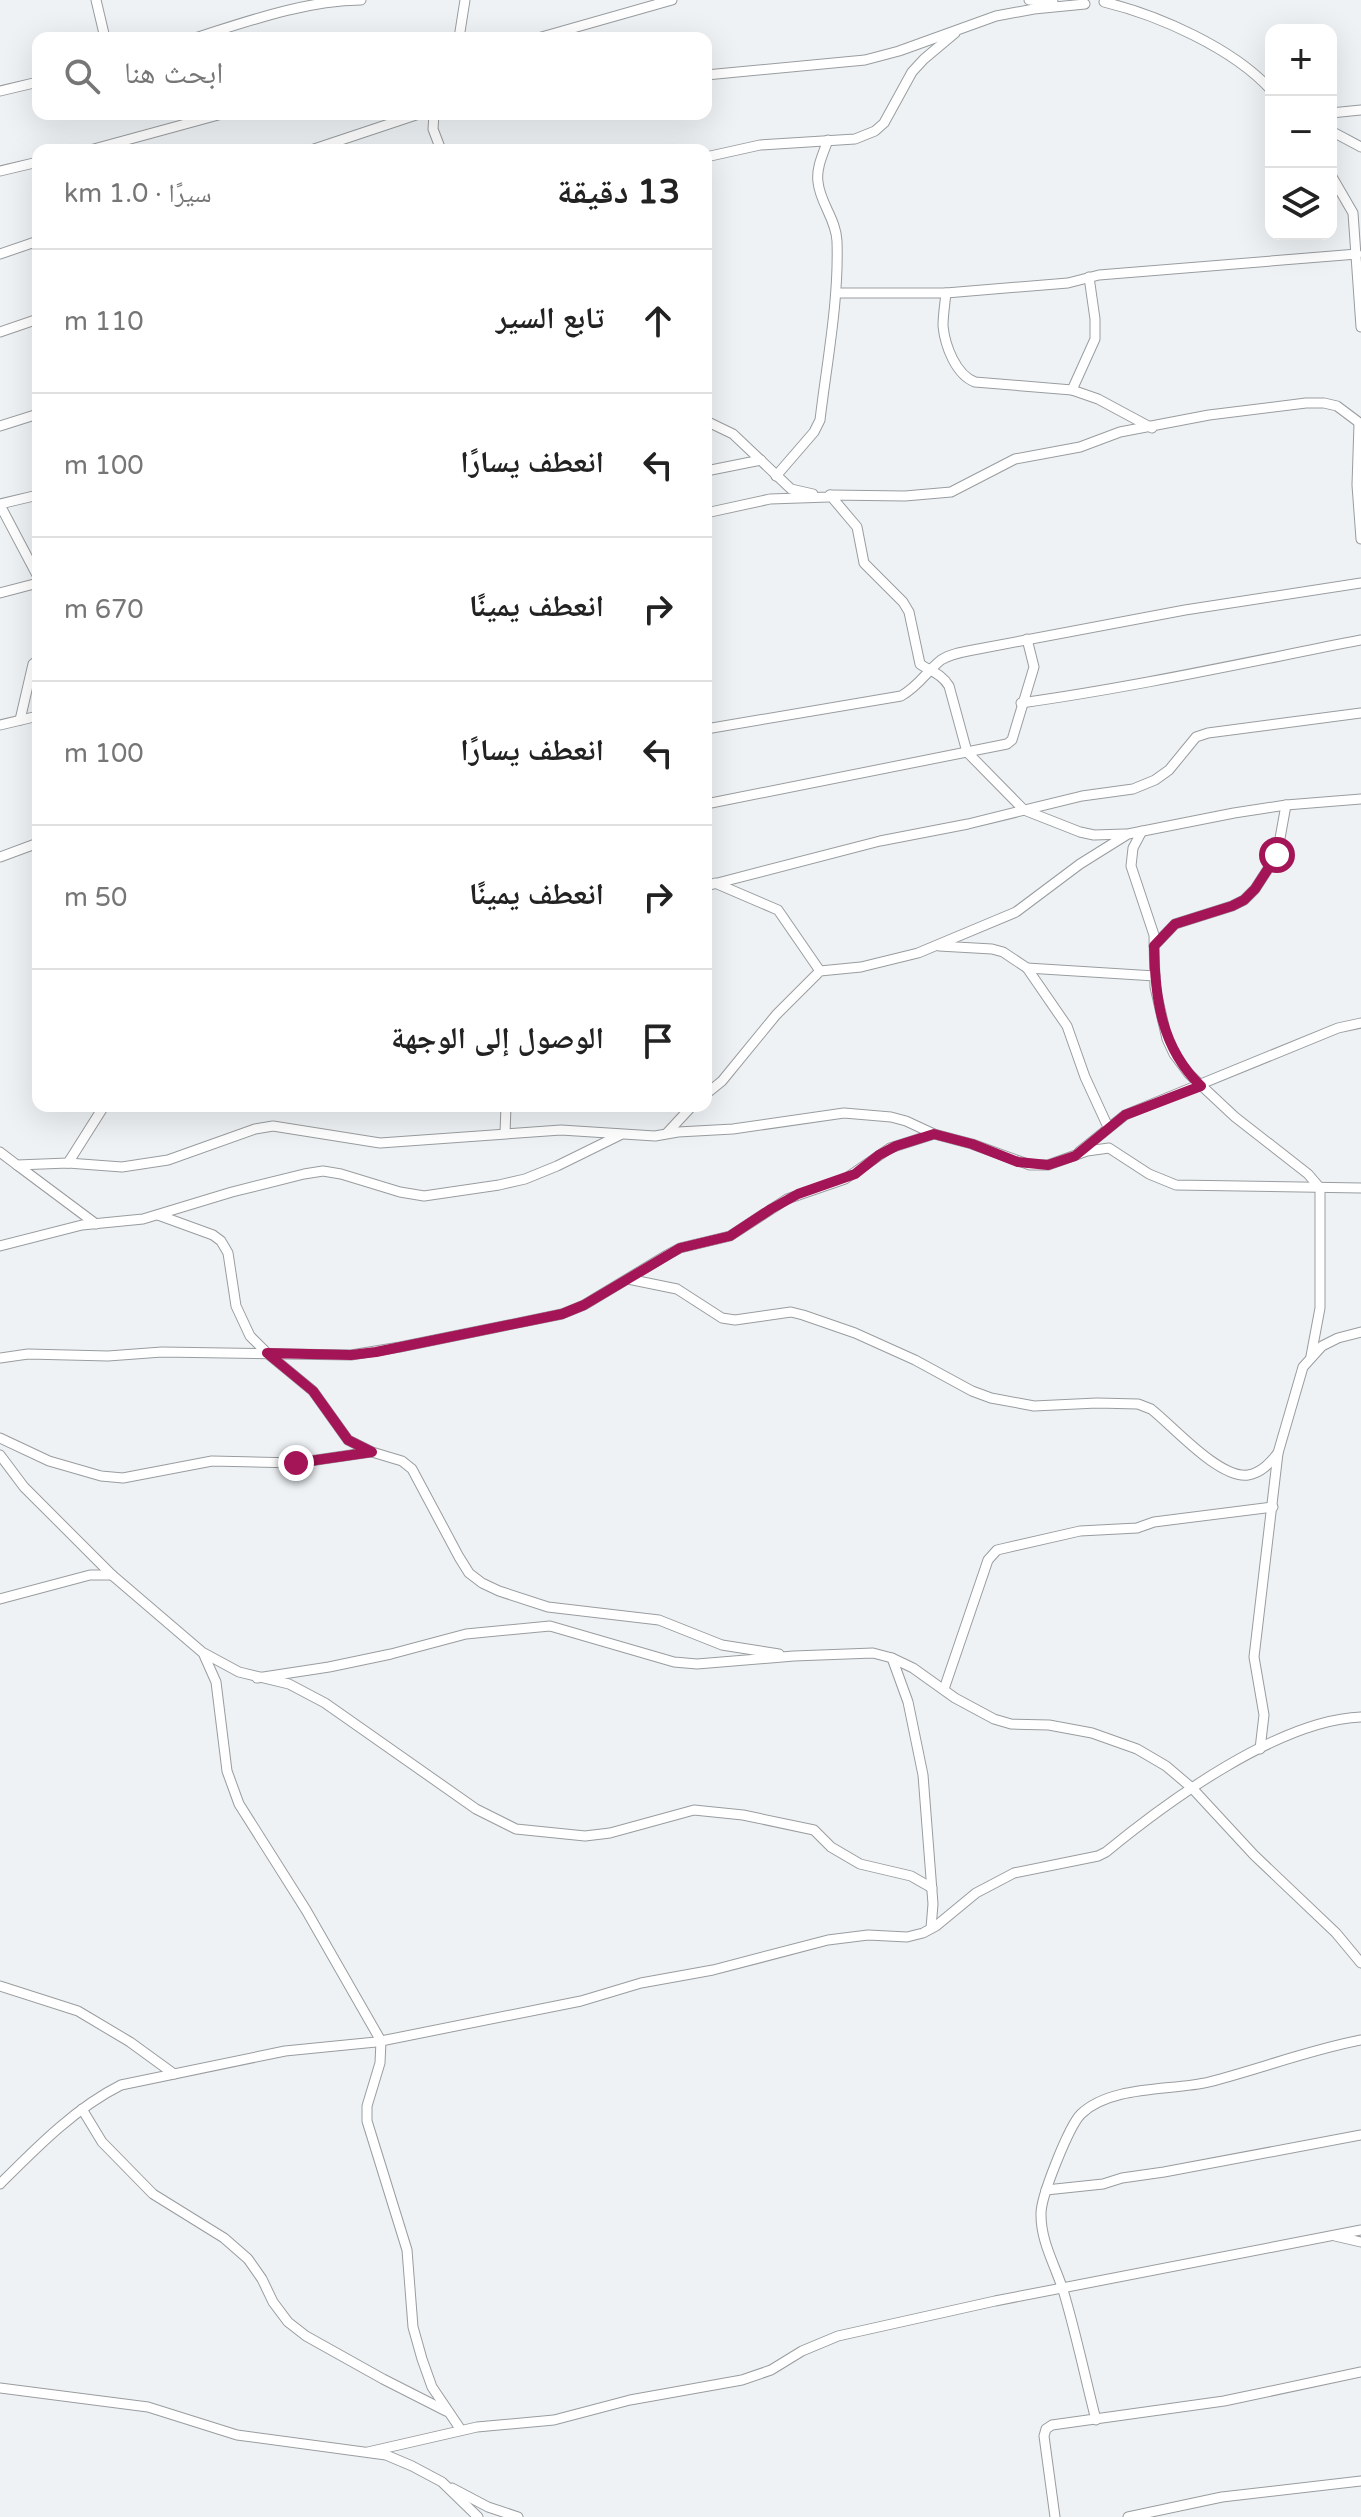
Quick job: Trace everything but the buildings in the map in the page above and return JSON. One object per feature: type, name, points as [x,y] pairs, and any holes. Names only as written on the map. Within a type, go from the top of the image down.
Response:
[{"type":"street","points":[[96,0],[104,32]]},
{"type":"street","points":[[274,0],[277,13]]},
{"type":"street","points":[[215,32],[327,2],[361,0]]},
{"type":"street","points":[[460,32],[465,0]]},
{"type":"street","points":[[559,32],[672,0]]},
{"type":"street","points":[[1029,0],[1085,4]]},
{"type":"street","points":[[712,74],[865,60],[1014,12],[1119,0]]},
{"type":"street","points":[[1104,2],[1181,30],[1239,61],[1265,85]]},
{"type":"street","points":[[712,156],[760,145],[864,137],[884,123],[912,72],[960,30]]},
{"type":"street","points":[[0,91],[32,83]]},
{"type":"street","points":[[1337,112],[1361,110]]},
{"type":"street","points":[[115,144],[201,120]]},
{"type":"street","points":[[329,144],[401,120]]},
{"type":"street","points":[[434,120],[433,129],[439,144]]},
{"type":"street","points":[[1337,134],[1361,147]]},
{"type":"street","points":[[776,476],[818,426],[836,293],[837,239],[817,181],[828,140]]},
{"type":"street","points":[[0,171],[32,163]]},
{"type":"street","points":[[1337,185],[1353,213],[1361,327]]},
{"type":"street","points":[[0,254],[32,243]]},
{"type":"street","points":[[836,293],[946,293],[1068,283],[1089,277],[1357,254]]},
{"type":"street","points":[[1072,390],[1095,339],[1089,277]]},
{"type":"street","points":[[946,293],[945,338],[964,378],[975,382],[1072,390],[1098,399],[1152,428]]},
{"type":"street","points":[[0,332],[32,321]]},
{"type":"street","points":[[712,512],[770,499],[951,492],[1015,459],[1080,447],[1120,432],[1152,428],[1189,418],[1324,403],[1337,406],[1360,424],[1357,485],[1361,539]]},
{"type":"street","points":[[0,426],[32,416]]},
{"type":"street","points":[[712,424],[733,434],[791,489],[830,496],[857,527],[864,563],[909,612],[920,664],[932,669],[949,686],[967,752],[1024,810],[1080,832],[1094,835],[1128,834],[1286,805],[1361,799]]},
{"type":"street","points":[[712,470],[761,460]]},
{"type":"street","points":[[32,497],[0,505],[32,566]]},
{"type":"street","points":[[712,728],[901,696],[910,692],[949,656],[1185,610],[1361,583]]},
{"type":"street","points":[[0,593],[32,585]]},
{"type":"street","points":[[712,803],[1007,744],[1012,740],[1021,703],[1032,680],[1034,667],[1027,639]]},
{"type":"street","points":[[1021,703],[1113,690],[1361,640]]},
{"type":"street","points":[[20,720],[32,668]]},
{"type":"street","points":[[712,884],[880,841],[1082,796],[1133,789],[1169,770],[1196,737],[1361,713]]},
{"type":"street","points":[[0,725],[32,717]]},
{"type":"street","points":[[1154,946],[1175,924],[1232,906],[1255,889],[1277,855],[1286,805]]},
{"type":"street","points":[[1142,831],[1130,858],[1154,935],[1155,976],[1167,1039],[1189,1074],[1201,1086],[1277,1152],[1308,1174],[1320,1188],[1320,1308],[1311,1356],[1298,1381],[1278,1453],[1254,1657],[1264,1715],[1260,1749]]},
{"type":"street","points":[[712,1089],[776,1015],[820,971],[861,967],[918,953],[1016,912],[1080,864],[1128,834]]},
{"type":"street","points":[[0,857],[32,845]]},
{"type":"street","points":[[712,886],[778,910],[820,971]]},
{"type":"street","points":[[935,946],[1003,952],[1027,968],[1067,1026],[1085,1077],[1108,1127]]},
{"type":"street","points":[[1027,968],[1155,976]]},
{"type":"street","points":[[1075,1156],[1108,1127],[1141,1108],[1338,1028],[1361,1023]]},
{"type":"street","points":[[68,1163],[100,1112]]},
{"type":"street","points":[[505,1133],[506,1112]]},
{"type":"street","points":[[667,1133],[686,1112]]},
{"type":"street","points":[[17,1165],[68,1163],[141,1166],[273,1126],[380,1143],[561,1130],[655,1136],[733,1129],[844,1113],[906,1121],[934,1134],[1030,1165],[1048,1165],[1087,1151],[1109,1148],[1149,1174],[1176,1185],[1361,1188]]},
{"type":"street","points":[[0,1246],[82,1225],[143,1219],[232,1192],[323,1171],[424,1196],[499,1185],[557,1166],[623,1133]]},
{"type":"street","points":[[0,1358],[28,1354],[108,1356],[162,1352],[351,1355],[562,1314],[574,1311],[680,1248],[730,1236],[798,1194],[855,1174],[890,1148],[934,1134]]},
{"type":"street","points":[[0,1152],[96,1224]]},
{"type":"street","points":[[158,1215],[213,1235],[221,1241],[228,1253],[236,1306],[250,1336],[313,1391],[348,1440],[372,1452],[402,1461],[412,1469],[459,1557],[469,1573],[482,1583],[548,1607],[659,1620],[722,1645],[794,1656]]},
{"type":"street","points":[[628,1279],[677,1289],[722,1318],[735,1320],[791,1312],[803,1315],[915,1360],[991,1398],[1034,1406],[1138,1404],[1151,1409],[1219,1467],[1234,1473],[1248,1475],[1262,1470],[1278,1453]]},
{"type":"street","points":[[1311,1356],[1338,1338],[1361,1332]]},
{"type":"street","points":[[0,1438],[49,1461],[101,1476],[123,1478],[212,1461],[296,1463],[372,1452]]},
{"type":"street","points":[[0,1455],[24,1487],[112,1575],[202,1652],[239,1672],[289,1684],[325,1703],[476,1809],[516,1829],[597,1835],[679,1813],[712,1810],[814,1830],[842,1855],[860,1864],[911,1876],[932,1888]]},
{"type":"street","points":[[944,1689],[988,1560],[997,1550],[1080,1531],[1137,1528],[1154,1522],[1273,1507]]},
{"type":"street","points":[[0,1599],[90,1575],[112,1575]]},
{"type":"street","points":[[257,1678],[391,1654],[466,1634],[550,1626],[674,1662],[721,1663],[859,1653],[892,1658],[994,1719],[1011,1724],[1049,1725],[1115,1740],[1166,1766],[1192,1788],[1254,1855],[1336,1933],[1361,1963]]},
{"type":"street","points":[[202,1652],[216,1682],[227,1771],[239,1804],[306,1910],[381,2041],[380,2063],[367,2106],[367,2121],[403,2236],[409,2266],[413,2327],[422,2359],[432,2387],[461,2430]]},
{"type":"street","points":[[892,1658],[908,1702],[923,1775],[932,1888],[931,1928]]},
{"type":"street","points":[[0,2184],[82,2109],[121,2085],[285,2051],[381,2041],[581,2001],[641,1983],[713,1970],[828,1940],[868,1935],[907,1937],[931,1928],[976,1893],[1014,1873],[1106,1852],[1192,1788],[1260,1749],[1314,1724],[1359,1716]]},
{"type":"street","points":[[0,1986],[78,2011],[130,2042],[174,2074]]},
{"type":"street","points":[[1096,2420],[1062,2288],[1045,2246],[1040,2213],[1073,2124],[1082,2113],[1123,2094],[1209,2081],[1333,2045],[1361,2040]]},
{"type":"street","points":[[82,2109],[102,2142],[153,2194],[224,2238],[248,2259],[288,2322],[306,2336],[446,2411]]},
{"type":"street","points":[[1046,2190],[1103,2184],[1361,2135]]},
{"type":"street","points":[[368,2452],[461,2430],[554,2420],[630,2400],[742,2380],[771,2370],[802,2351],[838,2336],[1062,2288],[1361,2230]]},
{"type":"street","points":[[1332,2236],[1361,2242]]},
{"type":"street","points":[[1055,2517],[1044,2436],[1046,2429],[1052,2425],[1224,2401],[1361,2372]]},
{"type":"street","points":[[0,2388],[148,2407],[237,2435],[386,2455],[488,2507],[518,2517]]},
{"type":"street","points":[[1128,2517],[1222,2497],[1361,2481]]},
{"type":"street","points":[[442,2482],[478,2517]]},
{"type":"route","points":[[296,1463],[372,1452],[348,1440],[313,1391],[267,1353],[351,1355],[376,1352],[574,1311],[680,1248],[719,1241],[741,1231],[798,1194],[845,1179],[896,1146],[934,1134],[972,1144],[1018,1162],[1048,1165],[1075,1156],[1125,1115],[1201,1086],[1174,1054],[1167,1039],[1155,987],[1154,946],[1175,924],[1244,900],[1277,855]]}]
